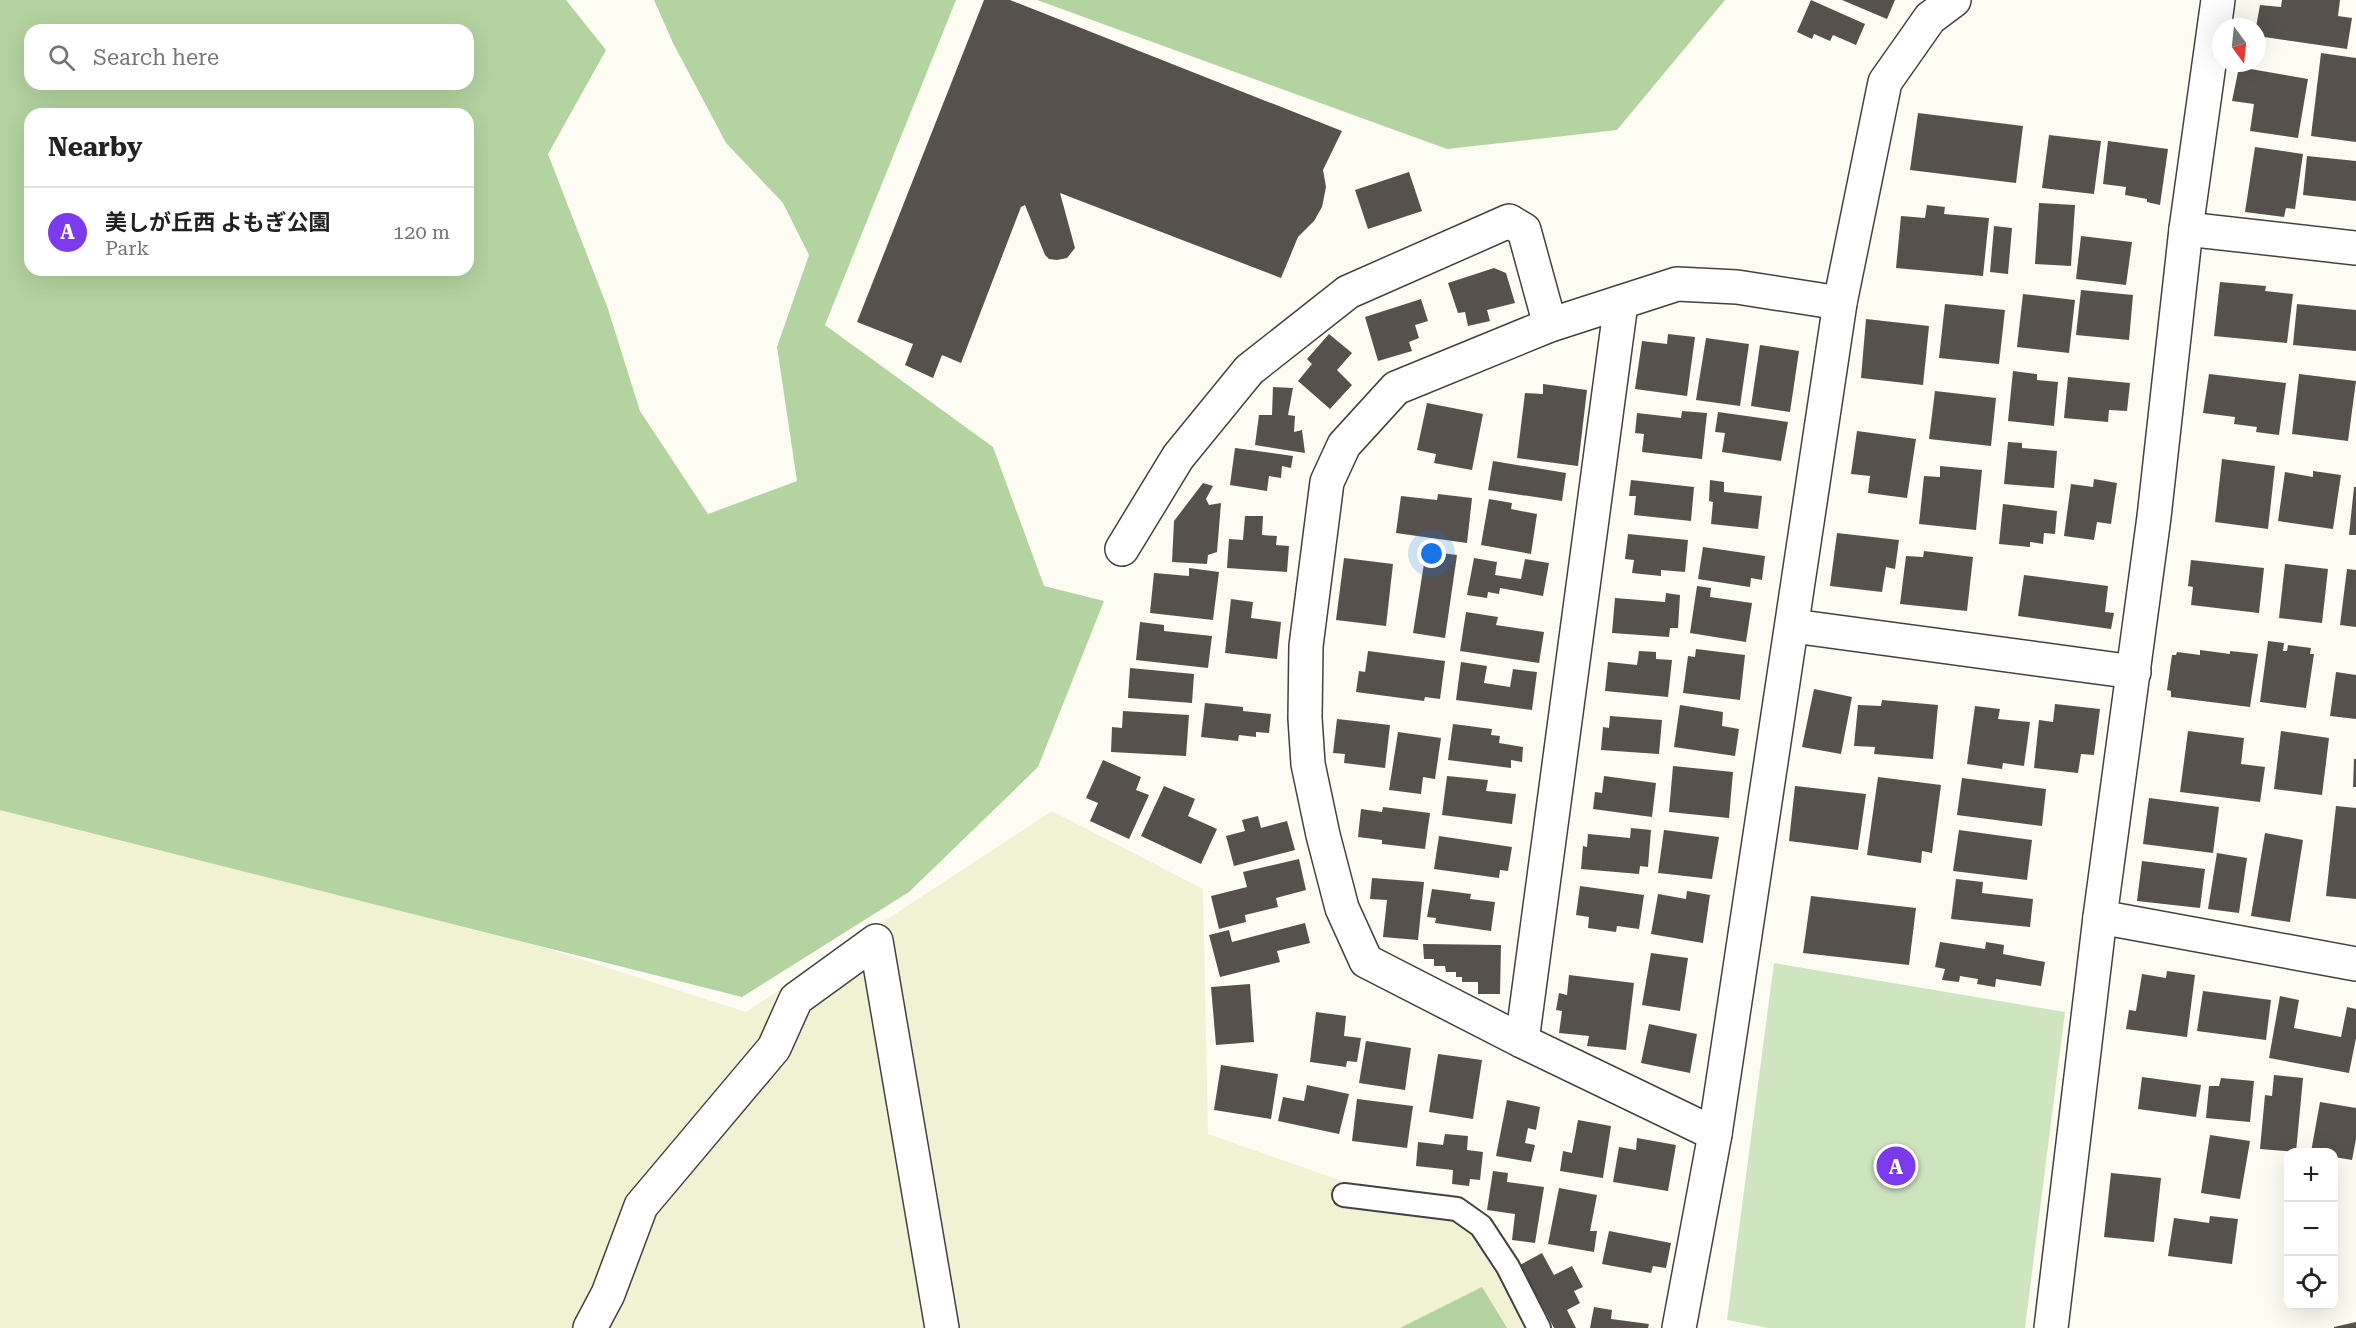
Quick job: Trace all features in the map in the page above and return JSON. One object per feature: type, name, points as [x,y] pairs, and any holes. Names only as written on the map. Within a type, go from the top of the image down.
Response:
[{"type":"street","points":[[1679,1328],[1715,1134],[1840,303],[1886,82],[1930,18],[1954,0]]},
{"type":"street","points":[[2051,1328],[2100,917],[2154,518],[2186,229],[2218,0]]},
{"type":"street","points":[[1122,549],[1178,457],[1249,370],[1348,292],[1509,221],[1524,230],[1550,325]]},
{"type":"street","points":[[2186,229],[2356,248]]},
{"type":"street","points":[[1715,1134],[1522,1041],[1366,961],[1342,908],[1308,764],[1305,718],[1306,646],[1327,482],[1344,445],[1396,388],[1550,325],[1677,284],[1737,286],[1840,303]]},
{"type":"street","points":[[1522,1041],[1621,303]]},
{"type":"street","points":[[1793,626],[2134,672]]},
{"type":"street","points":[[2100,917],[2356,963]]},
{"type":"street","points":[[590,1328],[608,1294],[641,1206],[774,1048],[796,999],[876,941],[942,1328]]},
{"type":"lane","points":[[1344,1195],[1457,1209],[1481,1226],[1508,1267],[1539,1328]]},
{"type":"green space","points":[[0,0],[566,0],[606,50],[548,154],[608,309],[640,411],[708,514],[797,481],[777,347],[809,255],[783,203],[726,143],[673,43],[654,0],[956,0],[825,325],[993,447],[1044,586],[1104,601],[1038,767],[909,892],[742,997],[0,810]]},
{"type":"green space","points":[[1037,0],[1725,0],[1617,130],[1447,149]]},
{"type":"green space","points":[[0,774],[746,1012],[1052,811],[1203,889],[1208,1134],[1464,1224],[1532,1328],[0,1328]]},
{"type":"green space","points":[[1774,963],[2065,1012],[2025,1328],[1768,1328],[1727,1320]]},
{"type":"green space","points":[[1482,1287],[1507,1328],[1400,1328]]},
{"type":"building","points":[[984,0],[1010,0],[1342,131],[1323,170],[1326,187],[1322,207],[1314,221],[1298,237],[1281,278],[1060,193],[1075,248],[1067,258],[1049,259],[1045,255],[1025,205],[1021,207],[961,363],[942,355],[933,378],[905,365],[913,344],[857,322]]},
{"type":"building","points":[[1811,0],[1865,24],[1856,45],[1833,35],[1830,41],[1814,34],[1812,39],[1797,32]]},
{"type":"building","points":[[1842,0],[1895,0],[1887,19]]},
{"type":"building","points":[[2282,0],[2340,0],[2338,16],[2352,18],[2347,49],[2266,37],[2266,18],[2258,18],[2260,5],[2281,7]]},
{"type":"building","points":[[2321,53],[2356,58],[2356,142],[2311,136]]},
{"type":"building","points":[[2238,72],[2266,72],[2308,79],[2298,138],[2250,131],[2254,104],[2232,101]]},
{"type":"building","points":[[1918,113],[2023,126],[2016,183],[1910,170]]},
{"type":"building","points":[[2049,135],[2101,141],[2094,194],[2042,188]]},
{"type":"building","points":[[2108,141],[2168,149],[2160,205],[2147,202],[2147,199],[2125,195],[2126,187],[2103,184]]},
{"type":"building","points":[[2255,147],[2303,154],[2295,209],[2286,208],[2284,217],[2245,212]]},
{"type":"building","points":[[2307,156],[2356,161],[2356,201],[2303,195]]},
{"type":"building","points":[[1409,172],[1422,211],[1368,229],[1355,190]]},
{"type":"building","points":[[2039,203],[2075,205],[2071,266],[2035,264]]},
{"type":"building","points":[[1927,205],[1945,207],[1944,214],[1989,218],[1983,276],[1896,268],[1901,216],[1925,218]]},
{"type":"building","points":[[1994,226],[2012,228],[2008,274],[1990,272]]},
{"type":"building","points":[[2081,236],[2132,242],[2126,285],[2076,279]]},
{"type":"building","points":[[1494,268],[1506,273],[1515,303],[1487,310],[1490,321],[1468,326],[1465,312],[1458,313],[1448,283]]},
{"type":"building","points":[[2220,282],[2266,286],[2265,291],[2293,294],[2287,343],[2214,336]]},
{"type":"building","points":[[2081,290],[2133,295],[2129,340],[2076,335]]},
{"type":"building","points":[[2023,294],[2075,300],[2069,353],[2017,347]]},
{"type":"building","points":[[1421,299],[1428,321],[1415,325],[1419,338],[1409,342],[1412,351],[1378,361],[1365,317]]},
{"type":"building","points":[[1945,304],[2005,310],[1999,364],[1939,358]]},
{"type":"building","points":[[2297,304],[2356,310],[2356,351],[2293,345]]},
{"type":"building","points":[[1866,319],[1929,326],[1923,385],[1861,378]]},
{"type":"building","points":[[1329,334],[1352,353],[1337,370],[1352,385],[1330,409],[1298,381],[1312,364],[1307,359]]},
{"type":"building","points":[[1668,334],[1695,337],[1687,396],[1635,389],[1642,341],[1667,344]]},
{"type":"building","points":[[1706,338],[1749,344],[1740,406],[1696,400]]},
{"type":"building","points":[[1760,345],[1799,351],[1790,412],[1751,406]]},
{"type":"building","points":[[2013,371],[2037,374],[2037,380],[2058,382],[2054,426],[2008,421]]},
{"type":"building","points":[[2209,374],[2286,383],[2279,435],[2256,432],[2257,427],[2234,424],[2235,417],[2203,413]]},
{"type":"building","points":[[2299,374],[2356,381],[2348,441],[2292,434]]},
{"type":"building","points":[[2068,377],[2130,383],[2127,411],[2109,410],[2108,422],[2064,418]]},
{"type":"building","points":[[1543,384],[1587,390],[1578,466],[1517,458],[1525,393],[1543,394]]},
{"type":"building","points":[[1273,387],[1293,388],[1288,415],[1295,416],[1294,432],[1302,430],[1305,453],[1255,445],[1259,415],[1272,415]]},
{"type":"building","points":[[1935,391],[1996,398],[1991,446],[1929,439]]},
{"type":"building","points":[[1427,403],[1483,414],[1472,470],[1434,463],[1436,454],[1417,450]]},
{"type":"building","points":[[1682,411],[1707,413],[1702,459],[1642,452],[1644,434],[1635,433],[1637,413],[1681,418]]},
{"type":"building","points":[[1718,412],[1788,422],[1781,461],[1722,452],[1725,433],[1715,432]]},
{"type":"building","points":[[1857,431],[1916,439],[1907,498],[1868,493],[1870,476],[1851,474]]},
{"type":"building","points":[[2008,442],[2022,443],[2022,448],[2057,451],[2054,488],[2004,484]]},
{"type":"building","points":[[1235,448],[1293,456],[1291,468],[1282,466],[1281,478],[1269,476],[1267,491],[1230,485]]},
{"type":"building","points":[[2222,459],[2275,466],[2268,529],[2215,522]]},
{"type":"building","points":[[1493,461],[1566,473],[1562,501],[1488,490]]},
{"type":"building","points":[[1940,466],[1982,470],[1976,530],[1919,524],[1924,476],[1940,477]]},
{"type":"building","points":[[2313,471],[2341,475],[2333,529],[2278,521],[2285,472],[2313,477]]},
{"type":"building","points":[[2094,479],[2117,483],[2111,524],[2097,522],[2094,540],[2064,536],[2071,484],[2093,487]]},
{"type":"building","points":[[1631,480],[1694,487],[1691,521],[1634,515],[1636,496],[1629,496]]},
{"type":"building","points":[[1710,480],[1724,482],[1724,492],[1762,496],[1758,529],[1711,524],[1713,502],[1709,501]]},
{"type":"building","points":[[1203,483],[1213,486],[1206,499],[1209,505],[1221,503],[1217,552],[1208,555],[1207,564],[1172,562],[1174,521]]},
{"type":"building","points":[[2354,487],[2356,487],[2356,535],[2349,535]]},
{"type":"building","points":[[1438,494],[1472,498],[1467,543],[1396,533],[1401,496],[1437,500]]},
{"type":"building","points":[[1489,499],[1512,503],[1511,509],[1537,514],[1531,554],[1481,545]]},
{"type":"building","points":[[2003,504],[2057,511],[2055,534],[2044,533],[2043,544],[2030,542],[2030,547],[1999,544]]},
{"type":"building","points":[[1245,516],[1263,516],[1262,535],[1277,536],[1276,545],[1289,546],[1287,572],[1227,568],[1229,539],[1243,540]]},
{"type":"building","points":[[1837,533],[1899,540],[1895,569],[1886,567],[1882,592],[1830,586]]},
{"type":"building","points":[[1628,534],[1688,540],[1685,572],[1661,570],[1661,576],[1632,573],[1634,560],[1625,559]]},
{"type":"building","points":[[1703,547],[1765,556],[1762,580],[1751,578],[1750,587],[1698,579]]},
{"type":"building","points":[[1426,551],[1457,555],[1445,638],[1413,633]]},
{"type":"building","points":[[1924,551],[1973,557],[1967,611],[1900,604],[1906,556],[1923,557]]},
{"type":"building","points":[[1344,558],[1393,564],[1386,626],[1336,620]]},
{"type":"building","points":[[1474,558],[1497,562],[1495,575],[1521,579],[1525,559],[1549,563],[1543,596],[1500,588],[1499,594],[1488,592],[1487,598],[1467,595]]},
{"type":"building","points":[[2191,560],[2264,568],[2259,613],[2191,605],[2193,587],[2188,586]]},
{"type":"building","points":[[2285,564],[2328,569],[2322,623],[2279,618]]},
{"type":"building","points":[[1189,568],[1219,572],[1213,620],[1150,613],[1154,573],[1189,576]]},
{"type":"building","points":[[2347,569],[2356,570],[2356,627],[2340,625]]},
{"type":"building","points":[[2024,575],[2108,586],[2105,612],[2114,613],[2111,629],[2018,616]]},
{"type":"building","points":[[1697,586],[1711,588],[1710,597],[1752,603],[1746,642],[1690,633]]},
{"type":"building","points":[[1666,593],[1680,595],[1678,628],[1670,628],[1669,637],[1612,633],[1615,598],[1665,602]]},
{"type":"building","points":[[1231,599],[1253,602],[1251,618],[1281,622],[1277,659],[1225,653]]},
{"type":"building","points":[[1466,612],[1498,617],[1496,625],[1544,632],[1539,663],[1460,651]]},
{"type":"building","points":[[1140,622],[1164,625],[1164,631],[1212,636],[1208,668],[1136,660]]},
{"type":"building","points":[[2268,641],[2284,643],[2283,651],[2287,651],[2288,645],[2311,648],[2310,654],[2314,654],[2306,708],[2260,702]]},
{"type":"building","points":[[1696,649],[1745,655],[1740,700],[1683,693],[1688,656],[1695,657]]},
{"type":"building","points":[[2200,650],[2230,654],[2230,651],[2258,654],[2250,707],[2171,697],[2171,691],[2167,690],[2172,655],[2176,655],[2177,652],[2200,655]]},
{"type":"building","points":[[1368,651],[1445,661],[1440,699],[1425,697],[1424,701],[1356,692],[1359,671],[1365,672]]},
{"type":"building","points":[[1639,651],[1656,652],[1656,659],[1672,660],[1668,697],[1605,691],[1608,662],[1637,665]]},
{"type":"building","points":[[1461,662],[1487,666],[1484,683],[1510,687],[1513,669],[1537,672],[1532,710],[1456,700]]},
{"type":"building","points":[[1130,668],[1194,674],[1192,703],[1128,698]]},
{"type":"building","points":[[2336,672],[2356,675],[2356,719],[2330,716]]},
{"type":"building","points":[[1814,689],[1852,697],[1841,754],[1802,747]]},
{"type":"building","points":[[1882,700],[1938,705],[1933,759],[1874,754],[1875,747],[1854,746],[1858,705],[1881,706]]},
{"type":"building","points":[[1205,703],[1243,707],[1243,711],[1271,714],[1269,733],[1256,732],[1256,737],[1239,735],[1238,741],[1201,737]]},
{"type":"building","points":[[2055,704],[2100,709],[2094,755],[2081,754],[2078,773],[2034,768],[2039,720],[2053,722]]},
{"type":"building","points":[[1680,705],[1723,712],[1722,726],[1739,729],[1735,756],[1674,747]]},
{"type":"building","points":[[1975,706],[2000,709],[1998,719],[2030,722],[2024,766],[2003,763],[2002,769],[1967,764]]},
{"type":"building","points":[[1123,711],[1189,715],[1186,756],[1111,752],[1112,727],[1122,728]]},
{"type":"building","points":[[1610,716],[1662,720],[1659,754],[1601,750],[1603,727],[1609,728]]},
{"type":"building","points":[[1337,719],[1390,725],[1385,768],[1344,763],[1345,754],[1333,753]]},
{"type":"building","points":[[1453,724],[1492,729],[1491,735],[1500,736],[1499,743],[1523,747],[1522,762],[1511,760],[1511,768],[1448,760]]},
{"type":"building","points":[[2188,731],[2244,738],[2241,764],[2265,767],[2260,802],[2180,792]]},
{"type":"building","points":[[2281,731],[2329,738],[2322,795],[2274,789]]},
{"type":"building","points":[[1398,732],[1441,738],[1435,779],[1423,777],[1421,794],[1389,790]]},
{"type":"building","points":[[2354,759],[2356,759],[2356,787],[2353,787]]},
{"type":"building","points":[[1103,760],[1141,777],[1136,790],[1149,795],[1129,839],[1090,821],[1098,803],[1086,798]]},
{"type":"building","points":[[1673,766],[1733,772],[1729,818],[1669,812]]},
{"type":"building","points":[[1447,776],[1488,780],[1486,791],[1516,794],[1512,824],[1442,815]]},
{"type":"building","points":[[1604,776],[1656,783],[1652,817],[1593,809],[1595,792],[1602,793]]},
{"type":"building","points":[[1878,777],[1941,785],[1932,853],[1922,851],[1921,863],[1867,855]]},
{"type":"building","points":[[1962,778],[2046,789],[2042,826],[1957,815]]},
{"type":"building","points":[[1164,786],[1195,799],[1188,816],[1217,829],[1201,864],[1141,836]]},
{"type":"building","points":[[1795,786],[1866,794],[1858,850],[1789,841]]},
{"type":"building","points":[[2149,798],[2219,807],[2213,853],[2143,844]]},
{"type":"building","points":[[2336,806],[2356,808],[2356,899],[2326,896]]},
{"type":"building","points":[[1383,807],[1430,813],[1425,849],[1382,844],[1382,840],[1358,837],[1361,809],[1382,812]]},
{"type":"building","points":[[1258,816],[1261,828],[1287,821],[1295,850],[1234,866],[1226,836],[1245,831],[1242,820]]},
{"type":"building","points":[[1631,828],[1651,830],[1648,867],[1640,866],[1639,874],[1581,869],[1583,846],[1587,847],[1588,834],[1630,838]]},
{"type":"building","points":[[1664,830],[1719,837],[1712,879],[1658,873]]},
{"type":"building","points":[[1959,830],[2032,840],[2027,880],[1953,871]]},
{"type":"building","points":[[2265,833],[2303,840],[2290,922],[2251,916]]},
{"type":"building","points":[[1439,836],[1512,847],[1508,871],[1500,870],[1499,878],[1434,869]]},
{"type":"building","points":[[2217,853],[2247,858],[2239,913],[2208,909]]},
{"type":"building","points":[[1299,859],[1306,890],[1276,898],[1278,907],[1245,915],[1246,922],[1219,929],[1211,896],[1247,887],[1243,872]]},
{"type":"building","points":[[2142,861],[2205,869],[2200,908],[2137,901]]},
{"type":"building","points":[[1372,878],[1424,882],[1418,940],[1383,937],[1387,900],[1370,899]]},
{"type":"building","points":[[1956,879],[1983,882],[1982,893],[2033,899],[2030,927],[1951,919]]},
{"type":"building","points":[[1580,886],[1644,895],[1639,929],[1617,926],[1616,932],[1588,928],[1589,917],[1576,915]]},
{"type":"building","points":[[1432,889],[1471,894],[1470,899],[1495,902],[1491,931],[1435,923],[1436,918],[1427,917]]},
{"type":"building","points":[[1687,891],[1710,895],[1703,943],[1651,934],[1658,894],[1686,899]]},
{"type":"building","points":[[1811,896],[1916,908],[1909,965],[1803,953]]},
{"type":"building","points":[[1305,923],[1310,943],[1277,951],[1280,962],[1220,977],[1209,935],[1229,930],[1232,942]]},
{"type":"building","points":[[1940,942],[1985,949],[1986,942],[2004,945],[2003,954],[2045,962],[2041,986],[1996,979],[1995,987],[1977,984],[1978,979],[1960,976],[1959,982],[1942,980],[1945,969],[1935,967]]},
{"type":"building","points":[[1423,944],[1501,945],[1500,994],[1478,994],[1478,982],[1462,982],[1462,977],[1456,977],[1456,972],[1446,972],[1445,966],[1434,966],[1434,959],[1424,959]]},
{"type":"building","points":[[1651,953],[1688,958],[1680,1011],[1642,1005]]},
{"type":"building","points":[[2167,971],[2195,975],[2187,1037],[2126,1029],[2129,1010],[2136,1011],[2142,974],[2166,978]]},
{"type":"building","points":[[1569,975],[1634,983],[1626,1050],[1587,1046],[1589,1036],[1559,1033],[1562,1011],[1556,1010],[1559,993],[1567,995]]},
{"type":"building","points":[[1250,984],[1254,1042],[1216,1045],[1211,987]]},
{"type":"building","points":[[2203,991],[2271,1000],[2266,1040],[2197,1031]]},
{"type":"building","points":[[2280,996],[2299,1000],[2294,1028],[2341,1037],[2347,1007],[2356,1009],[2356,1038],[2349,1073],[2269,1058]]},
{"type":"building","points":[[1316,1012],[1346,1016],[1344,1036],[1361,1038],[1357,1062],[1347,1061],[1346,1067],[1310,1062]]},
{"type":"building","points":[[1649,1024],[1697,1034],[1690,1073],[1641,1063]]},
{"type":"building","points":[[1366,1041],[1411,1048],[1405,1090],[1359,1083]]},
{"type":"building","points":[[1438,1054],[1482,1060],[1473,1119],[1429,1112]]},
{"type":"building","points":[[1221,1065],[1278,1074],[1271,1119],[1214,1110]]},
{"type":"building","points":[[2274,1075],[2303,1078],[2296,1148],[2284,1148],[2284,1151],[2260,1149],[2265,1095],[2272,1096]]},
{"type":"building","points":[[2142,1077],[2201,1085],[2196,1117],[2138,1109]]},
{"type":"building","points":[[2221,1078],[2254,1081],[2250,1122],[2206,1118],[2209,1086],[2219,1086]]},
{"type":"building","points":[[1307,1085],[1349,1094],[1339,1134],[1278,1121],[1283,1097],[1304,1101]]},
{"type":"building","points":[[1357,1099],[1413,1106],[1407,1148],[1352,1141]]},
{"type":"building","points":[[1507,1100],[1540,1107],[1536,1130],[1528,1128],[1525,1143],[1535,1145],[1531,1162],[1496,1156]]},
{"type":"building","points":[[2320,1102],[2356,1108],[2356,1139],[2352,1160],[2338,1158],[2338,1148],[2312,1148]]},
{"type":"building","points":[[1578,1120],[1611,1126],[1603,1178],[1560,1171],[1563,1151],[1572,1153]]},
{"type":"building","points":[[1445,1134],[1468,1136],[1467,1150],[1483,1152],[1480,1180],[1470,1179],[1469,1186],[1452,1184],[1453,1170],[1416,1166],[1418,1142],[1443,1145]]},
{"type":"building","points":[[2210,1135],[2250,1141],[2240,1199],[2201,1193]]},
{"type":"building","points":[[1637,1138],[1676,1145],[1668,1191],[1613,1182],[1619,1147],[1636,1150]]},
{"type":"building","points":[[1493,1171],[1508,1173],[1507,1182],[1544,1187],[1535,1243],[1512,1240],[1515,1214],[1487,1210]]},
{"type":"building","points":[[2111,1173],[2161,1178],[2154,1242],[2104,1237]]},
{"type":"building","points":[[1559,1188],[1597,1195],[1590,1231],[1597,1231],[1594,1252],[1548,1244]]},
{"type":"building","points":[[2210,1216],[2238,1219],[2232,1264],[2168,1256],[2174,1218],[2209,1223]]},
{"type":"building","points":[[1609,1231],[1671,1243],[1666,1268],[1653,1266],[1651,1273],[1602,1264]]},
{"type":"building","points":[[1542,1253],[1554,1275],[1572,1266],[1583,1287],[1574,1291],[1580,1303],[1567,1310],[1576,1328],[1554,1328],[1520,1265]]},
{"type":"building","points":[[1594,1307],[1612,1310],[1611,1319],[1649,1324],[1648,1328],[1590,1328]]},
{"type":"building","points":[[2356,1322],[2356,1328],[2334,1328],[2334,1327]]},
{"type":"place","name":"美しが丘西 よもぎ公園","points":[[1896,1166]]}]
